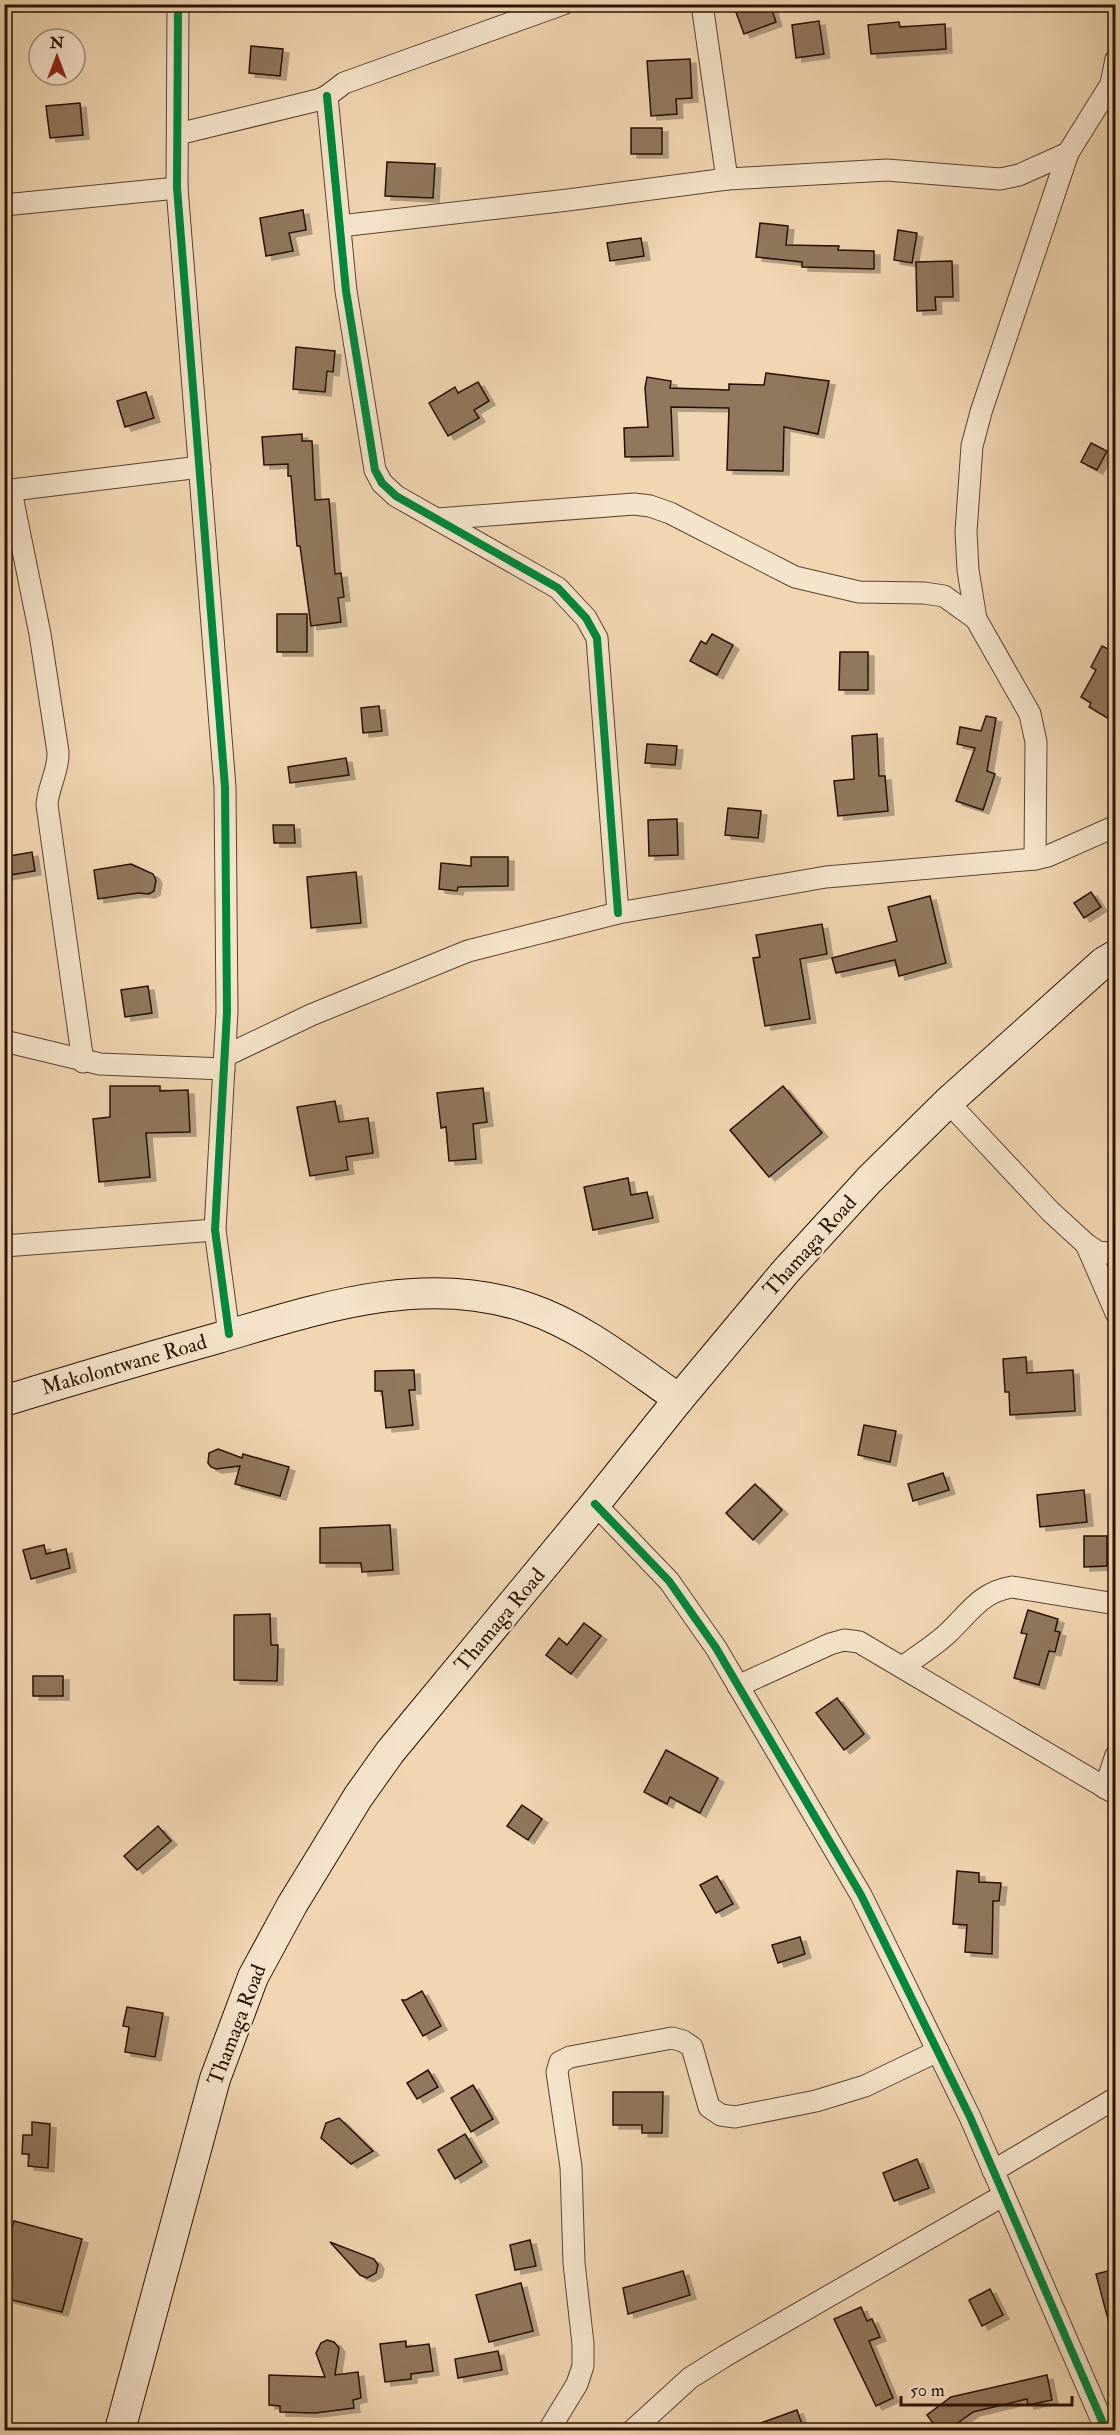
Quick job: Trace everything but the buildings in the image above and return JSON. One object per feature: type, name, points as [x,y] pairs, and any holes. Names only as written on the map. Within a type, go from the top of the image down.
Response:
[{"type":"main road","name":"Thamaga Road","points":[[120,2430],[214,2079],[253,1977],[292,1905],[358,1797],[390,1752],[596,1504],[679,1399],[801,1255],[869,1180],[948,1102],[1104,962],[1116,955]]},
{"type":"main road","name":"Makolontwane Road","points":[[4,1401],[306,1312],[375,1296],[423,1292],[471,1295],[527,1308],[578,1330],[679,1399]]},
{"type":"street","points":[[178,4],[177,188],[225,787],[227,1012],[214,1230],[230,1334]]},
{"type":"street","points":[[177,134],[327,96],[344,83],[563,4]]},
{"type":"street","points":[[702,4],[727,179]]},
{"type":"street","points":[[1035,859],[1036,742],[1034,725],[1030,714],[976,620],[968,570],[966,532],[972,446],[981,412],[1068,153],[1111,84],[1116,59]]},
{"type":"street","points":[[327,96],[346,291],[375,470],[382,483],[396,496],[558,588],[586,618],[597,638],[618,913]]},
{"type":"street","points":[[340,226],[727,179],[887,170],[1000,179],[1019,175],[1068,153]]},
{"type":"street","points":[[4,205],[177,188]]},
{"type":"street","points":[[83,1062],[47,805],[47,791],[59,764],[58,752],[40,634],[8,491],[200,467]]},
{"type":"street","points":[[437,519],[634,504],[650,506],[670,513],[795,577],[859,592],[924,593],[945,596],[976,620]]},
{"type":"street","points":[[4,1041],[83,1062],[225,1062],[311,1015],[468,951],[618,913],[826,877],[1035,859],[1048,856],[1116,826]]},
{"type":"street","points":[[948,1102],[1050,1211],[1086,1244],[1098,1252],[1116,1254]]},
{"type":"street","points":[[4,1246],[214,1230]]},
{"type":"street","points":[[1086,1244],[1116,1313]]},
{"type":"street","points":[[596,1504],[669,1581],[716,1648],[861,1895],[938,2051],[993,2170],[1106,2430]]},
{"type":"street","points":[[902,1667],[932,1647],[984,1596],[997,1589],[1012,1587],[1116,1604]]},
{"type":"street","points":[[738,1686],[830,1644],[844,1640],[859,1642],[1110,1791],[1116,1755]]},
{"type":"street","points":[[549,2430],[578,2384],[583,2366],[583,2344],[574,2264],[571,2167],[557,2072],[560,2062],[570,2057],[672,2038],[683,2041],[692,2047],[709,2107],[721,2115],[735,2117],[816,2101],[865,2086],[938,2051]]},
{"type":"street","points":[[993,2170],[1116,2098]]},
{"type":"street","points":[[633,2430],[698,2372],[1004,2195]]},
{"type":"cycle path","points":[[178,4],[177,188],[225,787],[227,1012],[215,1230],[229,1334]]},
{"type":"cycle path","points":[[327,96],[346,291],[375,470],[382,483],[396,496],[558,588],[586,618],[597,638],[618,913]]},
{"type":"cycle path","points":[[595,1504],[669,1581],[716,1648],[861,1895],[970,2117],[1106,2430]]}]
